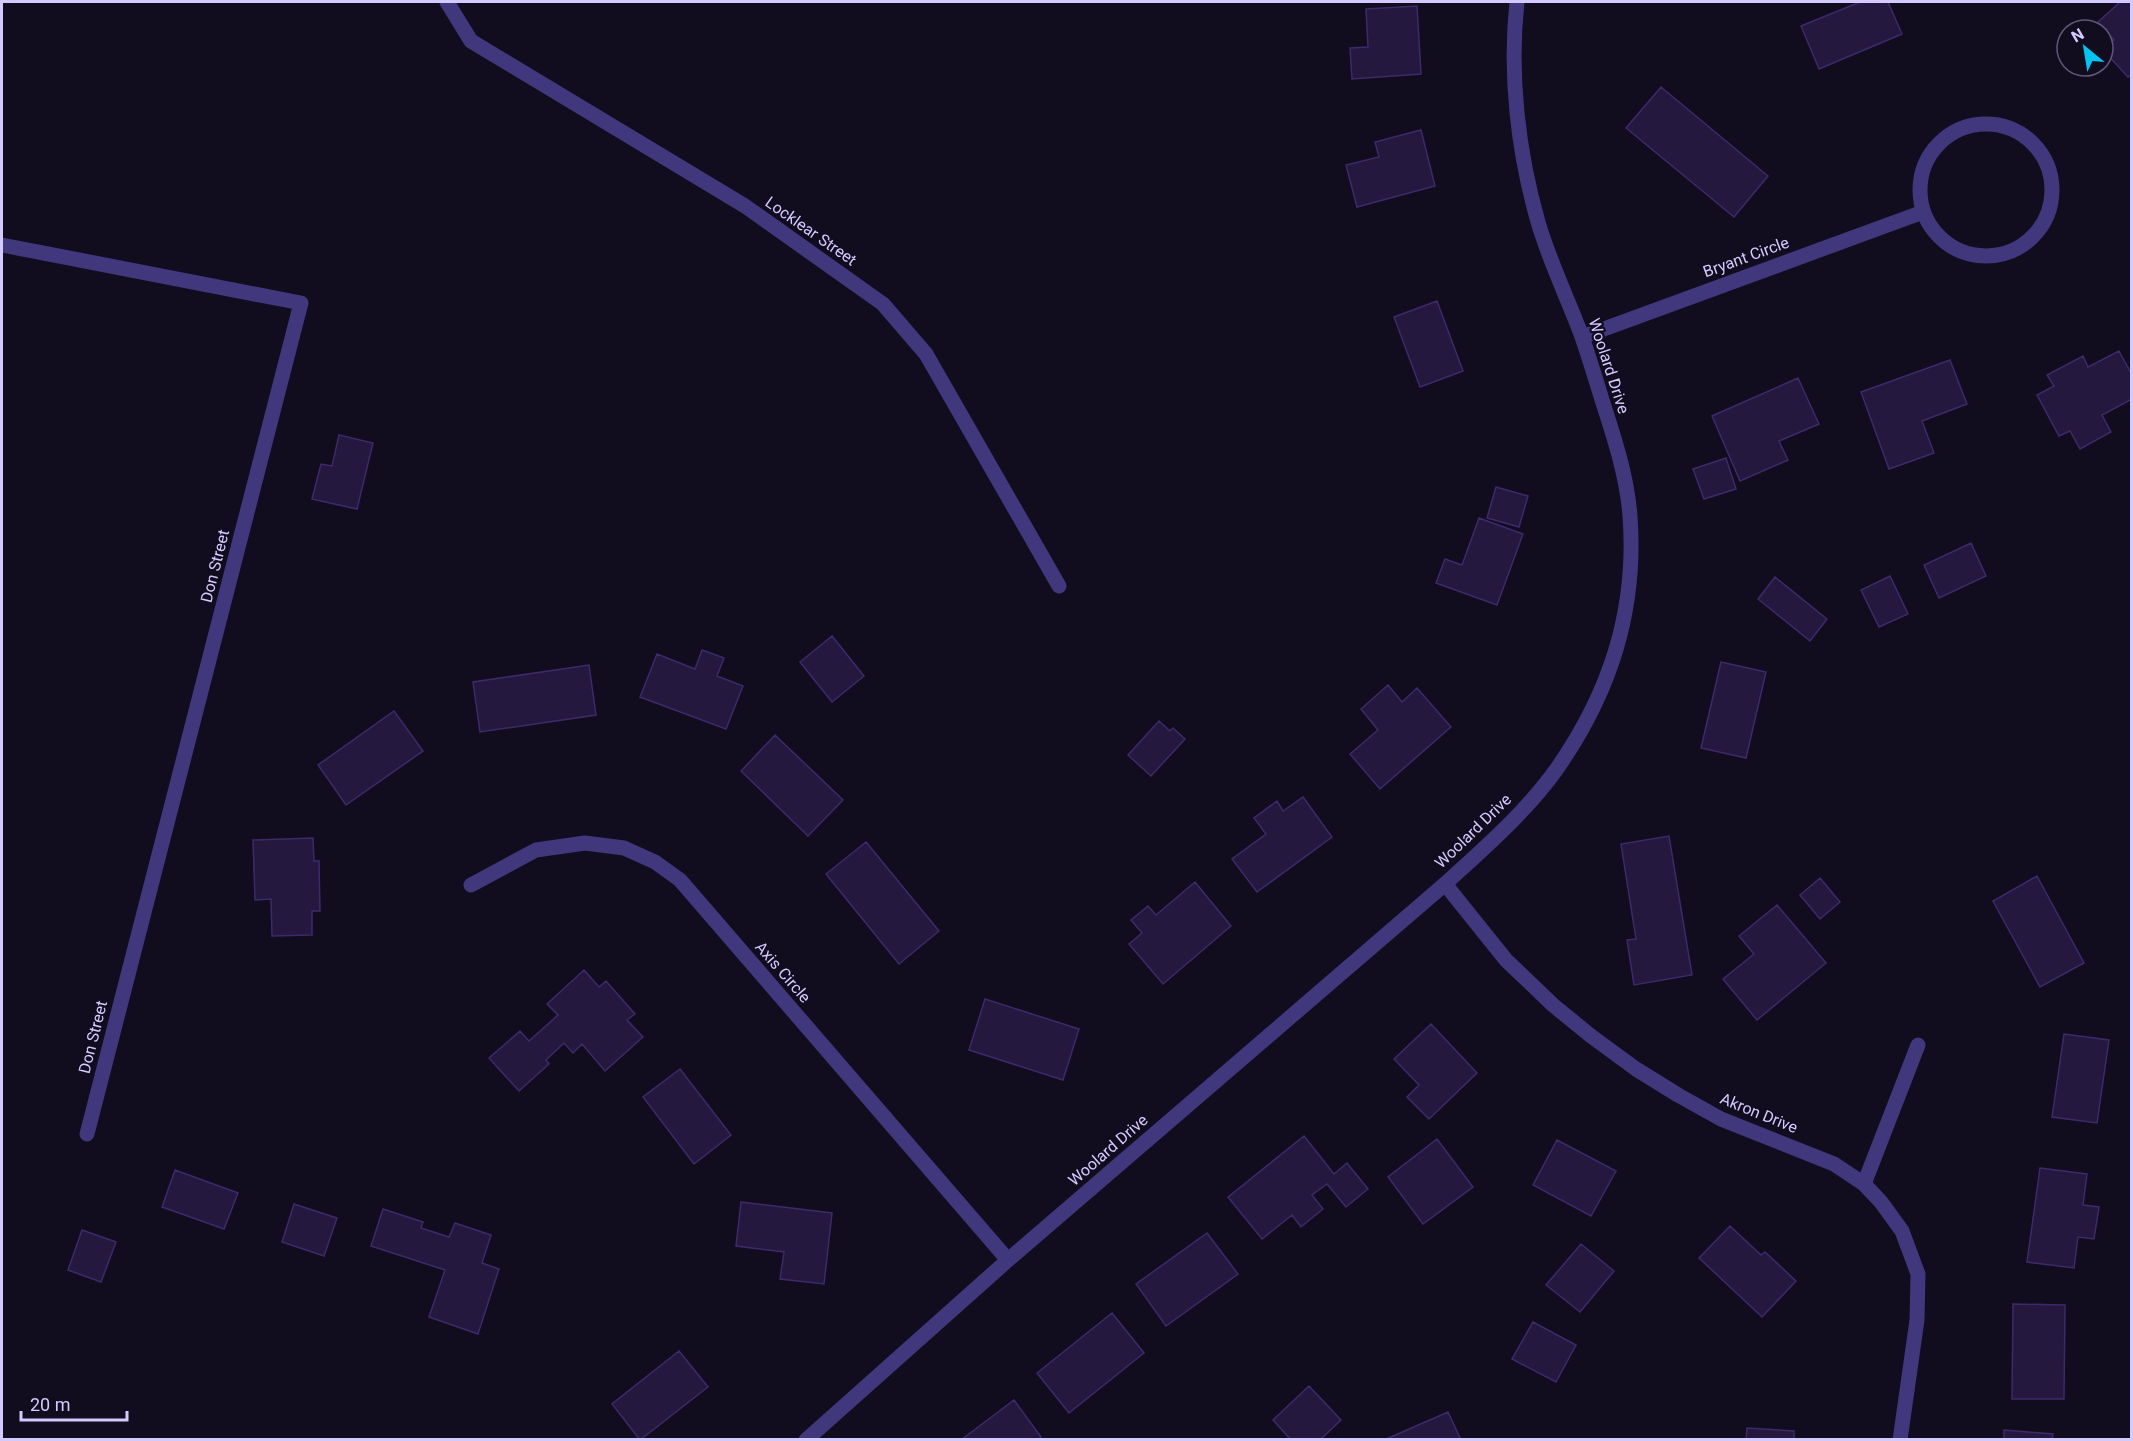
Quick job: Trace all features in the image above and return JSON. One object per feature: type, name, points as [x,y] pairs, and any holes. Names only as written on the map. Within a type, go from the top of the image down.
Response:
[{"type":"street","name":"Locklear Street","points":[[447,2],[471,41],[745,206],[883,304],[926,354],[1059,586]]},
{"type":"street","name":"Woolard Drive","points":[[806,1440],[1008,1260],[1445,884],[1512,822],[1555,771],[1587,721],[1609,675],[1622,633],[1630,579],[1630,515],[1621,459],[1582,336],[1538,224],[1526,173],[1518,125],[1515,69],[1517,2]]},
{"type":"street","points":[[1977,124],[1999,125],[2020,133],[2037,147],[2048,167],[2052,188],[2049,210],[2039,229],[2024,244],[2004,253],[1983,256],[1962,252],[1943,241],[1929,225],[1923,212],[1919,184],[1925,162],[1938,144],[1956,130],[1977,124]]},
{"type":"street","name":"Bryant Circle","points":[[1582,336],[1923,212]]},
{"type":"street","name":"Don Street","points":[[2,244],[301,303],[87,1134]]},
{"type":"street","name":"Axis Circle","points":[[471,885],[536,850],[585,843],[624,848],[655,862],[680,880],[1008,1260]]},
{"type":"street","name":"Akron Drive","points":[[1445,884],[1514,967],[1561,1011],[1636,1069],[1721,1119],[1834,1164],[1864,1184],[1881,1202],[1902,1232],[1918,1274],[1917,1320],[1899,1440]]},
{"type":"street","points":[[1864,1184],[1918,1045]]},
{"type":"building","points":[[1860,2],[1888,2],[1902,34],[1819,69],[1801,26]]},
{"type":"building","points":[[2120,2],[2132,2],[2132,74],[2128,77],[2115,63],[2115,18],[2102,18]]},
{"type":"building","points":[[1417,6],[1421,74],[1352,79],[1350,48],[1368,47],[1366,9]]},
{"type":"building","points":[[1661,87],[1768,176],[1734,217],[1626,128]]},
{"type":"building","points":[[1421,130],[1435,186],[1357,207],[1346,165],[1379,157],[1375,142]]},
{"type":"building","points":[[1437,301],[1463,371],[1420,387],[1394,317]]},
{"type":"building","points":[[2119,351],[2132,375],[2132,399],[2102,415],[2111,432],[2080,449],[2070,431],[2059,436],[2037,395],[2054,386],[2047,375],[2083,356],[2088,367]]},
{"type":"building","points":[[1950,360],[1967,404],[1922,421],[1934,453],[1889,469],[1861,392]]},
{"type":"building","points":[[1798,378],[1819,424],[1779,441],[1788,460],[1740,481],[1712,416]]},
{"type":"building","points":[[339,435],[373,443],[357,509],[312,499],[321,464],[332,466]]},
{"type":"building","points":[[1726,458],[1736,489],[1704,499],[1693,469]]},
{"type":"building","points":[[1496,487],[1528,496],[1519,527],[1487,518]]},
{"type":"building","points":[[1479,518],[1523,534],[1497,605],[1436,583],[1445,559],[1462,565]]},
{"type":"building","points":[[1971,543],[1986,576],[1939,598],[1924,565]]},
{"type":"building","points":[[1890,576],[1908,614],[1879,627],[1861,590]]},
{"type":"building","points":[[1775,577],[1827,619],[1810,641],[1758,599]]},
{"type":"building","points":[[832,636],[864,676],[832,702],[800,662]]},
{"type":"building","points":[[702,650],[724,658],[717,676],[743,686],[726,729],[640,697],[657,654],[695,669]]},
{"type":"building","points":[[1721,662],[1766,672],[1746,758],[1701,748]]},
{"type":"building","points":[[589,665],[596,715],[480,732],[473,682]]},
{"type":"building","points":[[1388,685],[1402,702],[1417,688],[1451,727],[1380,789],[1350,754],[1378,730],[1361,709]]},
{"type":"building","points":[[394,711],[423,751],[346,805],[318,765]]},
{"type":"building","points":[[1159,721],[1170,731],[1173,728],[1185,739],[1151,776],[1128,755]]},
{"type":"building","points":[[775,735],[843,800],[808,836],[741,771]]},
{"type":"building","points":[[1303,797],[1332,837],[1257,892],[1232,859],[1266,834],[1254,818],[1277,801],[1283,811]]},
{"type":"building","points":[[1669,836],[1692,975],[1634,985],[1627,940],[1636,939],[1621,844]]},
{"type":"building","points":[[313,838],[314,861],[319,861],[320,911],[312,911],[312,935],[272,936],[271,899],[255,900],[253,840]]},
{"type":"building","points":[[866,842],[939,931],[899,964],[826,874]]},
{"type":"building","points":[[2037,876],[2084,963],[2040,987],[1993,901]]},
{"type":"building","points":[[1820,878],[1840,902],[1820,919],[1800,895]]},
{"type":"building","points":[[1195,882],[1231,926],[1163,984],[1129,944],[1142,933],[1131,920],[1148,906],[1156,915]]},
{"type":"building","points":[[1777,905],[1826,963],[1757,1020],[1723,979],[1754,954],[1739,936]]},
{"type":"building","points":[[584,970],[599,987],[606,981],[635,1014],[627,1020],[643,1037],[605,1071],[582,1044],[573,1053],[564,1043],[546,1060],[549,1064],[519,1091],[489,1058],[520,1031],[529,1041],[558,1015],[547,1004]]},
{"type":"building","points":[[985,999],[1079,1029],[1063,1080],[969,1050]]},
{"type":"building","points":[[1431,1024],[1477,1073],[1429,1119],[1407,1097],[1419,1085],[1394,1059]]},
{"type":"building","points":[[2064,1034],[2109,1040],[2097,1123],[2052,1117]]},
{"type":"building","points":[[680,1069],[731,1135],[694,1164],[643,1097]]},
{"type":"building","points":[[1304,1136],[1334,1174],[1347,1163],[1368,1189],[1346,1207],[1327,1184],[1312,1195],[1323,1209],[1301,1227],[1292,1215],[1262,1239],[1228,1197]]},
{"type":"building","points":[[1437,1139],[1473,1187],[1423,1224],[1388,1177]]},
{"type":"building","points":[[1557,1140],[1616,1171],[1591,1216],[1533,1185]]},
{"type":"building","points":[[2040,1168],[2087,1174],[2083,1205],[2099,1207],[2094,1239],[2078,1237],[2074,1268],[2027,1262]]},
{"type":"building","points":[[175,1170],[238,1193],[224,1229],[162,1207]]},
{"type":"building","points":[[741,1202],[832,1213],[824,1284],[780,1279],[784,1252],[736,1246]]},
{"type":"building","points":[[294,1204],[337,1218],[324,1256],[282,1242]]},
{"type":"building","points":[[383,1209],[423,1222],[421,1228],[449,1237],[455,1223],[491,1235],[482,1263],[499,1269],[478,1334],[429,1317],[445,1270],[371,1246]]},
{"type":"building","points":[[1730,1226],[1761,1255],[1765,1252],[1796,1281],[1762,1317],[1699,1258]]},
{"type":"building","points":[[82,1230],[116,1242],[101,1282],[68,1270]]},
{"type":"building","points":[[1207,1233],[1238,1274],[1166,1326],[1136,1284]]},
{"type":"building","points":[[1581,1244],[1614,1271],[1580,1312],[1546,1285]]},
{"type":"building","points":[[2013,1304],[2065,1305],[2064,1399],[2012,1399]]},
{"type":"building","points":[[1112,1313],[1144,1353],[1069,1413],[1037,1373]]},
{"type":"building","points":[[1533,1322],[1576,1345],[1556,1382],[1512,1359]]},
{"type":"building","points":[[679,1351],[708,1387],[640,1440],[612,1404]]},
{"type":"building","points":[[1309,1386],[1341,1420],[1320,1440],[1291,1440],[1273,1420]]},
{"type":"building","points":[[1014,1400],[1041,1437],[1038,1440],[961,1440]]},
{"type":"building","points":[[1448,1412],[1461,1440],[1384,1440]]},
{"type":"building","points":[[1747,1428],[1794,1431],[1794,1440],[1746,1440]]},
{"type":"building","points":[[2004,1430],[2053,1434],[2052,1440],[2004,1440]]}]
